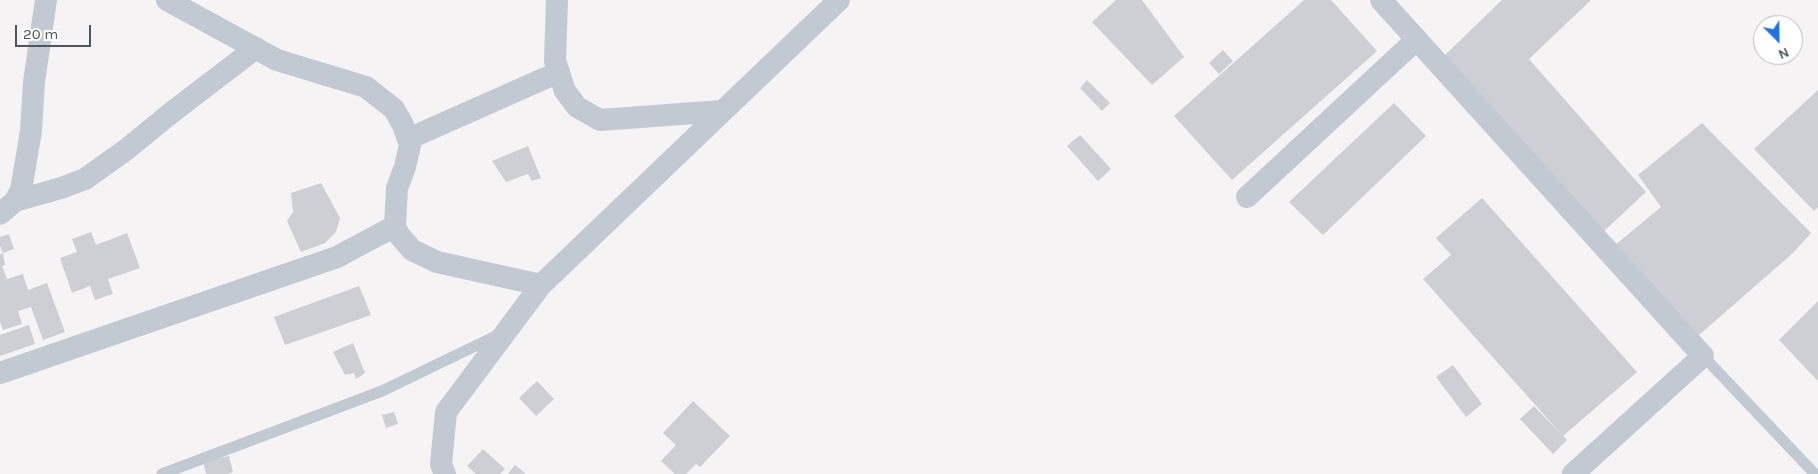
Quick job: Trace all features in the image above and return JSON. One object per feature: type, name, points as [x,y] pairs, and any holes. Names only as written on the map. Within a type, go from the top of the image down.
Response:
[{"type":"street","points":[[7,207],[21,190],[31,131],[34,82],[46,0]]},
{"type":"street","points":[[167,0],[277,60],[366,87],[394,109],[403,125],[410,146],[405,168],[397,188],[395,226],[399,235],[412,250],[437,262],[541,285]]},
{"type":"street","points":[[557,0],[555,60],[565,91],[577,107],[600,120],[722,111]]},
{"type":"street","points":[[445,474],[441,464],[446,412],[541,285],[839,0]]},
{"type":"street","points":[[1381,0],[1703,356],[1573,474]]},
{"type":"street","points":[[1247,197],[1416,40]]},
{"type":"street","points":[[7,207],[85,178],[127,149],[171,112],[256,48]]},
{"type":"street","points":[[408,140],[559,72]]},
{"type":"street","points":[[0,373],[337,257],[395,226]]},
{"type":"lane","points":[[162,474],[382,390],[508,330]]},
{"type":"lane","points":[[1703,356],[1815,474]]},
{"type":"building","points":[[1116,0],[1142,0],[1184,57],[1152,85],[1092,22]]},
{"type":"building","points":[[1304,0],[1331,0],[1377,51],[1232,180],[1174,116]]},
{"type":"building","points":[[1502,0],[1591,0],[1529,59],[1646,192],[1603,232],[1445,55]]},
{"type":"building","points":[[1223,50],[1233,61],[1219,74],[1209,63]]},
{"type":"building","points":[[1087,80],[1110,103],[1102,111],[1080,88]]},
{"type":"building","points":[[1818,90],[1818,207],[1814,211],[1754,149]]},
{"type":"building","points":[[1394,103],[1426,136],[1323,235],[1289,202]]},
{"type":"building","points":[[1702,123],[1811,233],[1793,253],[1699,335],[1615,245],[1661,207],[1638,175]]},
{"type":"building","points":[[1080,135],[1111,169],[1098,181],[1067,146]]},
{"type":"building","points":[[528,146],[541,178],[532,181],[528,174],[506,182],[492,161]]},
{"type":"building","points":[[321,183],[340,218],[336,232],[325,243],[301,252],[287,221],[293,212],[291,193]]},
{"type":"building","points":[[1482,198],[1637,372],[1563,436],[1423,279],[1451,255],[1436,238]]},
{"type":"building","points":[[91,232],[96,245],[127,233],[140,268],[108,279],[113,294],[95,300],[90,286],[72,293],[60,258],[77,252],[72,239]]},
{"type":"building","points":[[9,234],[14,249],[3,253],[0,246],[0,237]]},
{"type":"building","points":[[3,253],[5,265],[2,266],[7,279],[23,274],[28,290],[47,283],[65,332],[43,340],[31,307],[18,311],[22,324],[3,330],[0,322],[0,254]]},
{"type":"building","points":[[359,286],[371,315],[285,345],[274,317]]},
{"type":"building","points":[[1818,301],[1818,381],[1779,340]]},
{"type":"building","points":[[29,325],[35,344],[0,356],[0,335]]},
{"type":"building","points":[[353,343],[365,373],[356,379],[354,373],[345,375],[333,352]]},
{"type":"building","points":[[1453,365],[1482,404],[1466,417],[1436,377]]},
{"type":"building","points":[[537,381],[554,399],[536,416],[519,398]]},
{"type":"building","points":[[693,401],[730,436],[700,467],[696,464],[686,474],[675,474],[661,461],[676,445],[663,433]]},
{"type":"building","points":[[1534,406],[1567,440],[1553,454],[1520,419]]},
{"type":"building","points":[[394,412],[398,424],[386,428],[382,415]]},
{"type":"building","points":[[483,449],[505,469],[500,474],[476,474],[467,466]]},
{"type":"building","points":[[229,456],[233,472],[227,474],[206,474],[203,462]]},
{"type":"building","points":[[515,465],[526,474],[508,474]]}]
